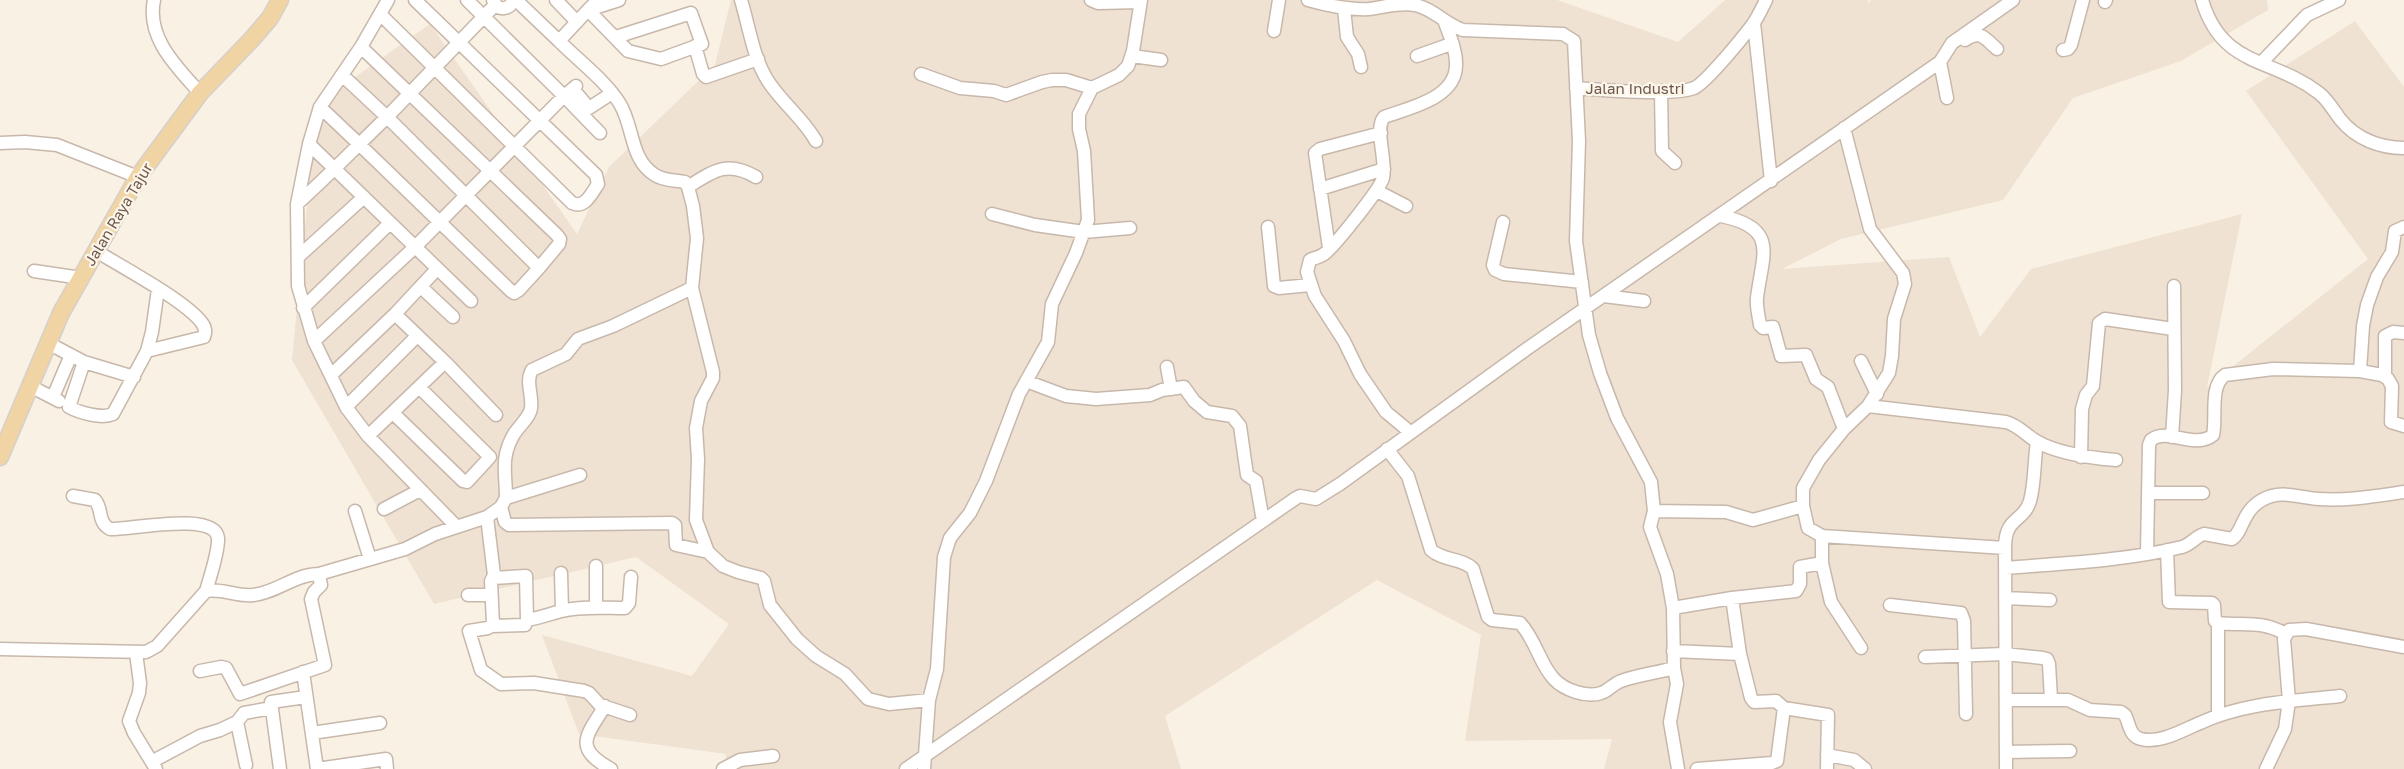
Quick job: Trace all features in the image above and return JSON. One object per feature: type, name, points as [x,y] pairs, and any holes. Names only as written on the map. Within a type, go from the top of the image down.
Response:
[{"type":"main road","name":"Jalan Raya Tajur","points":[[0,457],[48,344],[81,278],[138,177],[200,93],[252,39],[270,18],[280,0]]},
{"type":"street","points":[[154,0],[154,21],[157,36],[172,62],[200,93]]},
{"type":"street","points":[[388,0],[361,47],[320,107],[309,144],[297,204],[298,286],[302,308],[314,341],[346,407],[368,436],[456,526]]},
{"type":"street","points":[[380,14],[572,203],[578,205],[584,203],[598,184],[596,175],[415,0]]},
{"type":"street","points":[[467,0],[484,17],[571,90],[589,108],[606,97]]},
{"type":"street","points":[[297,204],[411,94],[484,17],[494,3],[500,8],[507,8],[514,0],[611,92],[621,105],[636,154],[647,168],[655,175],[668,180],[684,182],[688,187],[693,206],[697,238],[692,288],[713,372],[701,400],[696,428],[698,459],[696,509],[698,528],[708,552],[722,566],[761,578],[764,581],[770,605],[797,640],[816,656],[845,674],[868,699],[889,704],[929,700]]},
{"type":"street","points":[[556,0],[577,22]]},
{"type":"street","points":[[559,41],[598,0]]},
{"type":"street","points":[[588,10],[619,0]]},
{"type":"street","points":[[741,0],[758,60],[772,88],[804,121],[816,141]]},
{"type":"street","points":[[924,763],[929,700],[937,669],[942,571],[945,552],[950,538],[970,513],[986,481],[1026,381],[1048,342],[1052,304],[1088,220],[1084,151],[1079,122],[1082,106],[1092,88],[1119,75],[1128,66],[1132,56],[1141,1],[1098,3],[1091,0]]},
{"type":"street","points":[[1274,31],[1279,0]]},
{"type":"street","points":[[1308,0],[1344,9],[1369,9],[1407,4],[1427,8],[1463,30],[1546,32],[1567,35],[1574,44],[1579,141],[1576,241],[1589,335],[1600,373],[1617,418],[1651,482],[1654,511],[1650,527],[1652,537],[1667,574],[1673,608],[1674,668],[1677,684],[1670,722],[1678,769]]},
{"type":"street","name":"Jalan Industri","points":[[1576,88],[1689,90],[1702,83],[1754,23],[1766,0]]},
{"type":"street","points":[[1947,98],[1943,58],[1952,43],[2013,0]]},
{"type":"street","points":[[2063,50],[2068,49],[2071,45],[2083,0]]},
{"type":"street","points":[[2202,0],[2213,28],[2227,44],[2250,60],[2294,78],[2320,94],[2342,122],[2357,135],[2384,146],[2404,148]]},
{"type":"street","points":[[2261,63],[2308,15],[2339,0]]},
{"type":"street","points":[[1344,9],[1347,37],[1358,54],[1360,68]]},
{"type":"street","points":[[588,10],[628,51],[661,59],[702,44],[691,13],[616,37]]},
{"type":"street","points":[[1410,432],[1386,412],[1378,402],[1360,374],[1344,341],[1315,296],[1307,272],[1308,262],[1323,255],[1377,191],[1383,179],[1384,169],[1379,126],[1384,117],[1408,110],[1422,103],[1439,94],[1451,82],[1456,64],[1444,20]]},
{"type":"street","points":[[1754,23],[1771,181]]},
{"type":"street","points":[[906,769],[924,763],[1296,498],[1300,496],[1316,499],[1586,308],[1771,181],[1975,34],[1980,35],[1997,49]]},
{"type":"street","points":[[1417,56],[1452,44]]},
{"type":"street","points":[[696,46],[703,74],[706,77],[758,60]]},
{"type":"street","points":[[320,107],[514,293],[519,290],[559,244],[560,239],[361,47]]},
{"type":"street","points":[[1132,56],[1161,60]]},
{"type":"street","points":[[921,74],[960,88],[994,91],[1006,95],[1052,80],[1066,80],[1092,88]]},
{"type":"street","points":[[342,76],[539,268]]},
{"type":"street","points":[[314,341],[415,247],[571,90]]},
{"type":"street","points":[[571,90],[600,133]]},
{"type":"street","points":[[1661,91],[1662,151],[1675,163]]},
{"type":"street","points":[[1844,128],[1870,229],[1905,278],[1905,284],[1894,319],[1889,373],[1868,406],[1844,429],[1809,476],[1804,488],[1802,506],[1808,528],[1822,536],[2004,548]]},
{"type":"street","points":[[1329,248],[1314,157],[1317,150],[1381,133]]},
{"type":"street","points":[[0,143],[25,142],[58,145],[138,177]]},
{"type":"street","points":[[309,144],[415,247],[436,270],[471,301]]},
{"type":"street","points":[[688,187],[707,174],[729,168],[746,171],[756,177]]},
{"type":"street","points":[[1320,188],[1384,169]]},
{"type":"street","points":[[1377,191],[1406,206]]},
{"type":"street","points":[[298,257],[364,197]]},
{"type":"street","points":[[992,214],[1036,225],[1084,232],[1130,228]]},
{"type":"street","points":[[1721,216],[1733,218],[1760,236],[1765,250],[1757,300],[1760,325],[1763,328],[1773,327],[1781,356],[1806,355],[1816,379],[1828,387],[1844,429]]},
{"type":"street","points":[[1503,222],[1493,265],[1495,270],[1504,274],[1582,282]]},
{"type":"street","points":[[302,308],[390,223]]},
{"type":"street","points":[[1268,227],[1274,286],[1279,288],[1310,285]]},
{"type":"street","points":[[2360,371],[2363,326],[2370,293],[2392,252],[2395,231],[2404,228]]},
{"type":"street","points":[[96,251],[158,289],[193,313],[203,324],[205,334],[199,339],[146,351]]},
{"type":"street","points":[[331,375],[395,314],[436,270]]},
{"type":"street","points":[[34,272],[81,278]]},
{"type":"street","points":[[421,286],[453,318]]},
{"type":"street","points":[[2172,436],[2175,390],[2174,286]]},
{"type":"street","points":[[692,288],[613,326],[578,339],[566,354],[532,370],[528,379],[532,406],[530,412],[512,437],[505,458],[503,471],[504,502],[506,522],[509,526],[674,523],[676,545],[708,552]]},
{"type":"street","points":[[30,386],[76,411],[107,416],[113,414],[146,351],[152,332],[158,289]]},
{"type":"street","points":[[1604,296],[1644,301]]},
{"type":"street","points":[[395,314],[445,362],[496,416]]},
{"type":"street","points":[[2081,456],[2082,409],[2086,396],[2093,386],[2099,323],[2105,319],[2173,329]]},
{"type":"street","points":[[2385,376],[2385,336],[2393,332],[2404,333]]},
{"type":"street","points":[[346,407],[418,336]]},
{"type":"street","points":[[48,344],[84,362],[134,377]]},
{"type":"street","points":[[53,397],[71,355]]},
{"type":"street","points":[[1861,361],[1877,394]]},
{"type":"street","points":[[69,407],[84,362]]},
{"type":"street","points":[[368,436],[445,362]]},
{"type":"street","points":[[1167,367],[1171,389]]},
{"type":"street","points":[[2147,553],[2149,445],[2154,438],[2172,436],[2204,440],[2213,435],[2217,387],[2220,379],[2228,373],[2273,369],[2360,371],[2385,376],[2390,382],[2393,391],[2390,421],[2394,425],[2404,426]]},
{"type":"street","points":[[1026,381],[1066,396],[1096,399],[1150,395],[1171,389],[1184,388],[1194,401],[1207,412],[1232,416],[1240,426],[1246,472],[1256,482],[1263,521]]},
{"type":"street","points":[[394,413],[463,481],[467,482],[490,457],[420,388]]},
{"type":"street","points":[[1868,406],[2006,422],[2018,427],[2037,442],[2081,456],[2116,460]]},
{"type":"street","points":[[2006,769],[2004,654],[2005,534],[2008,527],[2021,515],[2030,501],[2037,442]]},
{"type":"street","points":[[1387,449],[1408,476],[1431,550],[1438,556],[1469,565],[1473,569],[1488,617],[1492,620],[1520,624],[1533,639],[1541,658],[1555,680],[1566,688],[1593,694],[1606,691],[1619,682],[1674,668]]},
{"type":"street","points":[[206,591],[215,590],[253,595],[310,574],[319,574],[406,549],[434,534],[487,517],[504,502],[580,475]]},
{"type":"street","points":[[384,509],[420,490]]},
{"type":"street","points":[[2006,568],[2103,560],[2167,550],[2190,544],[2204,534],[2228,539],[2235,538],[2250,509],[2270,496],[2283,494],[2319,500],[2359,498],[2404,492]]},
{"type":"street","points":[[2149,493],[2203,493]]},
{"type":"street","points":[[0,650],[146,652],[157,646],[206,591],[218,539],[213,528],[207,525],[172,524],[110,528],[102,522],[99,506],[95,500],[73,496]]},
{"type":"street","points":[[1654,511],[1726,512],[1753,520],[1802,506]]},
{"type":"street","points":[[355,511],[370,559]]},
{"type":"street","points":[[487,517],[493,578],[491,595],[493,624],[491,626]]},
{"type":"street","points":[[1822,536],[1822,564],[1831,602],[1861,648]]},
{"type":"street","points":[[2167,550],[2169,602],[2212,603],[2214,605],[2215,621],[2218,623],[2218,716]]},
{"type":"street","points":[[1673,608],[1732,598],[1796,591],[1800,584],[1800,566],[1822,564]]},
{"type":"street","points":[[596,566],[596,608]]},
{"type":"street","points":[[561,573],[562,611]]},
{"type":"street","points":[[200,671],[221,667],[226,668],[240,694],[325,665],[311,599],[314,592],[321,585],[319,574]]},
{"type":"street","points":[[493,578],[526,576],[527,620],[525,625],[491,626],[469,631],[482,670],[490,678],[501,684],[534,683],[584,691],[589,693],[600,705],[630,715]]},
{"type":"street","points":[[527,620],[549,616],[562,611],[625,608],[629,603],[631,577]]},
{"type":"street","points":[[468,595],[491,595]]},
{"type":"street","points":[[1732,598],[1740,654],[1751,698],[1754,702],[1776,701],[1784,708],[1828,715],[1827,769]]},
{"type":"street","points":[[2005,598],[2050,600]]},
{"type":"street","points":[[1890,605],[1961,612],[1964,621],[1966,714]]},
{"type":"street","points":[[2218,623],[2270,625],[2286,634]]},
{"type":"street","points":[[2266,769],[2285,729],[2289,701],[2284,639],[2286,634],[2294,628],[2404,647]]},
{"type":"street","points":[[1674,651],[1740,654]]},
{"type":"street","points":[[136,653],[140,683],[139,694],[129,721],[134,733],[154,765],[200,736],[237,722],[244,713],[272,708]]},
{"type":"street","points":[[1925,657],[2004,654],[2047,659],[2051,699]]},
{"type":"street","points":[[303,672],[317,769],[352,766],[386,759],[387,769]]},
{"type":"street","points":[[2006,700],[2068,700],[2090,710],[2121,712],[2125,714],[2130,731],[2135,736],[2147,739],[2173,735],[2237,709],[2340,696]]},
{"type":"street","points":[[280,769],[271,702],[306,697]]},
{"type":"street","points":[[605,706],[588,734],[585,743],[587,749],[596,759],[611,769]]},
{"type":"street","points":[[1696,769],[1772,763],[1776,761],[1784,708]]},
{"type":"street","points":[[237,722],[246,766]]},
{"type":"street","points":[[312,733],[380,723]]},
{"type":"street","points":[[2006,752],[2070,751]]},
{"type":"street","points":[[1827,754],[1854,760],[1865,769]]},
{"type":"street","points":[[723,769],[740,760],[773,756]]},
{"type":"shaded area","points":[[731,0],[1557,0],[1678,42],[1725,0],[1868,0],[1868,4],[1871,0],[2267,0],[2268,10],[2181,61],[2073,98],[2003,200],[1841,239],[1782,269],[1949,257],[1980,337],[2031,269],[2242,214],[2207,387],[2368,259],[2246,91],[2355,21],[2404,87],[2404,769],[1604,769],[1612,739],[1465,741],[1481,635],[1377,580],[1165,716],[1181,769],[725,769],[726,754],[579,734],[542,635],[692,676],[729,624],[636,557],[434,604],[292,360],[317,104],[430,24],[577,234],[609,167],[715,65]]}]
